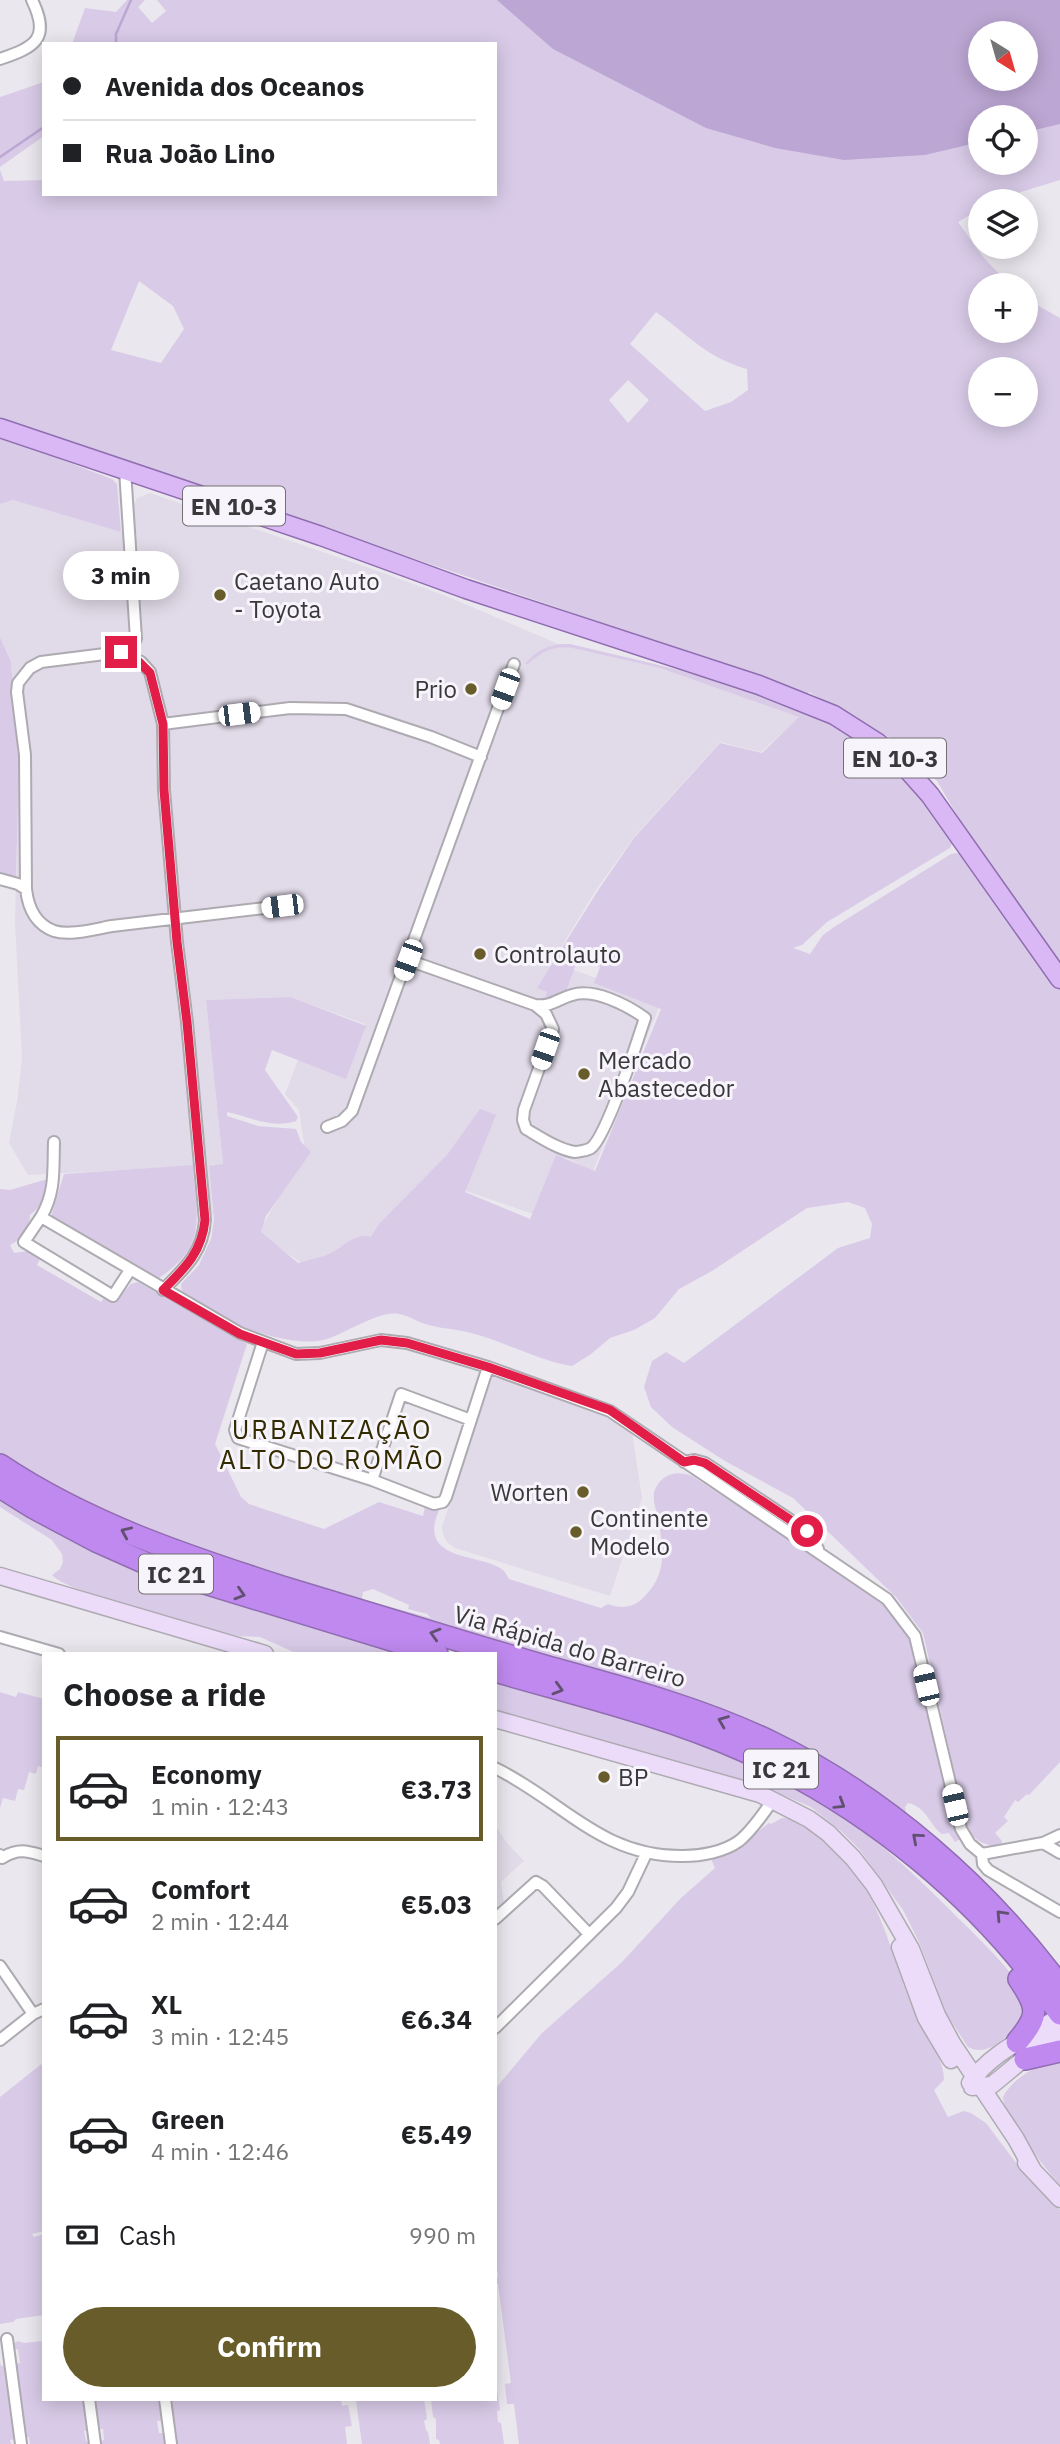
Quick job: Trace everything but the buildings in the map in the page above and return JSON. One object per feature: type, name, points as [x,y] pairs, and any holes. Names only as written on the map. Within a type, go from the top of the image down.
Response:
[{"type":"highway","name":"Via Rápida do Barreiro","points":[[0,1465],[31,1486],[93,1518],[157,1546],[399,1623],[668,1701],[722,1720],[774,1743],[834,1777],[891,1816],[976,1889],[1060,1986]]},
{"type":"highway","name":"Via Rápida do Barreiro","points":[[0,1487],[96,1541],[159,1569],[430,1652]]},
{"type":"highway","name":"Via Rápida do Barreiro","points":[[497,1672],[680,1725],[743,1750],[803,1780],[873,1825],[943,1880],[984,1920],[1031,1974],[1060,2015]]},
{"type":"highway","points":[[923,1866],[979,1926],[1033,2001],[1034,2020],[1021,2050],[1060,2051]]},
{"type":"highway","points":[[1032,1951],[1060,1972]]},
{"type":"main road","name":"EN 10-3","points":[[0,428],[321,536],[466,589],[758,685],[834,715],[878,743],[906,768],[930,795],[1060,979]]},
{"type":"main road","points":[[0,1576],[223,1648],[251,1652]]},
{"type":"main road","points":[[497,1720],[774,1799],[818,1825],[853,1858],[874,1885],[911,1949],[937,2015],[1009,2146],[1060,2199]]},
{"type":"main road","points":[[890,1914],[926,2018],[1001,2116],[1033,2170]]},
{"type":"main road","points":[[974,2084],[992,2085],[1001,2078],[1021,2050],[1060,2015]]},
{"type":"main road","points":[[952,2043],[971,2059],[983,2060],[1038,2047],[1060,2032]]},
{"type":"main road","points":[[974,2084],[998,2056]]},
{"type":"main road","points":[[1001,2078],[996,2095],[1001,2116]]},
{"type":"street","points":[[0,59],[27,49],[37,41],[41,27],[32,0]]},
{"type":"street","points":[[125,470],[136,639]]},
{"type":"street","points":[[163,1290],[194,1258],[202,1240],[205,1220],[175,919],[164,790],[163,724],[150,673],[134,657],[121,652],[41,662],[30,668],[18,683],[17,692],[25,755],[26,889],[33,914],[46,928],[59,932],[175,919],[282,906]]},
{"type":"street","points":[[327,1127],[342,1121],[352,1111],[514,664]]},
{"type":"street","points":[[163,724],[290,708],[346,709],[481,757]]},
{"type":"street","points":[[0,879],[26,889]]},
{"type":"street","points":[[408,960],[535,1005],[546,1006],[573,994],[584,993],[604,998],[645,1018],[616,1098],[599,1137],[591,1148],[576,1152],[526,1129],[524,1110],[553,1029],[547,1014],[535,1005]]},
{"type":"street","points":[[54,1142],[50,1202],[24,1242],[113,1296],[130,1270]]},
{"type":"street","points":[[41,1217],[240,1334],[296,1354],[320,1353],[369,1341],[407,1343],[488,1367],[610,1410],[684,1462],[694,1460],[705,1463],[807,1531],[822,1554],[887,1599],[915,1636],[961,1829],[970,1844],[982,1854],[988,1870],[1060,1912]]},
{"type":"street","points":[[263,1342],[234,1430],[236,1436],[372,1480],[434,1504],[443,1502],[488,1367]]},
{"type":"street","points":[[372,1480],[401,1394],[471,1420]]},
{"type":"street","points":[[0,1637],[52,1652]]},
{"type":"street","points":[[497,1769],[523,1783],[608,1841],[646,1854],[690,1856],[708,1854],[732,1845],[748,1833],[774,1799]]},
{"type":"street","points":[[982,1854],[1043,1843],[1060,1835]]},
{"type":"street","points":[[1043,1843],[1060,1853]]},
{"type":"street","points":[[1,1857],[12,1851],[42,1856]]},
{"type":"street","points":[[497,2026],[622,1900],[646,1854]]},
{"type":"street","points":[[497,1917],[536,1882],[589,1934]]},
{"type":"street","points":[[0,1966],[38,2011],[0,2040]]},
{"type":"street","points":[[7,2339],[21,2444]]},
{"type":"street","points":[[89,2401],[95,2444]]},
{"type":"street","points":[[164,2401],[171,2444]]},
{"type":"shaded area","points":[[127,0],[145,0],[138,7],[152,23],[166,11],[157,0],[1060,0],[1060,180],[1031,189],[968,189],[968,216],[958,222],[968,236],[968,259],[985,259],[998,273],[968,273],[968,343],[1038,343],[1038,306],[1060,318],[1060,961],[982,858],[937,781],[892,739],[809,692],[805,696],[562,609],[0,418],[0,170],[4,181],[42,180],[42,196],[497,196],[497,42],[73,42],[85,8],[116,12]],"holes":[[[139,281],[173,306],[184,329],[161,363],[111,350]],[[656,312],[698,345],[732,364],[747,369],[748,390],[731,402],[705,411],[630,344]],[[628,380],[649,400],[628,423],[609,400]]]},
{"type":"shaded area","points":[[497,0],[1060,0],[1060,124],[1038,129],[1038,105],[968,105],[968,145],[925,155],[844,160],[775,148],[706,128],[553,49]]},
{"type":"shaded area","points":[[42,83],[42,137],[0,167],[0,97]]},
{"type":"shaded area","points":[[0,436],[112,479],[117,484],[121,532],[13,500],[0,504]]},
{"type":"shaded area","points":[[150,493],[446,596],[563,646],[660,668],[800,717],[761,752],[720,742],[634,837],[596,890],[552,962],[661,1002],[593,1171],[565,1157],[533,1214],[428,1178],[369,1239],[305,1265],[258,1234],[305,1150],[299,1110],[285,1094],[298,1060],[346,1078],[365,1024],[291,997],[206,1000],[223,1165],[209,1166],[213,1215],[196,1218],[193,1166],[28,1175],[9,1143],[22,1058],[15,922],[19,767],[11,662],[0,637],[0,504],[13,500],[135,536],[134,505],[137,498]]},
{"type":"shaded area","points":[[0,637],[11,662],[19,767],[16,876],[0,874]]},
{"type":"shaded area","points":[[570,644],[720,681],[837,725],[865,741],[902,775],[953,841],[950,848],[827,922],[802,945],[793,948],[810,954],[823,935],[834,927],[951,854],[957,853],[965,857],[1060,989],[1060,1762],[1029,1795],[1018,1802],[1015,1800],[1004,1817],[1008,1821],[995,1833],[1002,1841],[1001,1846],[980,1842],[966,1825],[923,1633],[896,1597],[793,1498],[725,1461],[672,1427],[651,1407],[644,1387],[652,1361],[666,1352],[684,1363],[838,1248],[870,1238],[872,1224],[865,1208],[848,1202],[807,1208],[712,1271],[679,1289],[655,1318],[634,1330],[610,1338],[572,1366],[546,1360],[484,1337],[425,1324],[399,1314],[383,1315],[330,1338],[295,1341],[274,1337],[232,1322],[182,1292],[181,1284],[199,1265],[211,1239],[214,1220],[209,1166],[223,1164],[206,1000],[291,997],[366,1026],[346,1079],[272,1050],[265,1070],[298,1117],[296,1121],[270,1123],[227,1112],[227,1116],[258,1126],[296,1129],[301,1142],[311,1152],[266,1216],[261,1232],[298,1263],[327,1255],[354,1238],[371,1237],[379,1224],[447,1155],[480,1109],[496,1115],[465,1192],[530,1219],[556,1155],[595,1171],[661,1009],[594,983],[600,967],[578,958],[566,992],[544,1001],[547,992],[537,988],[634,838],[720,743],[762,753],[799,717],[660,668],[572,648],[548,650],[525,664],[545,648]]},
{"type":"shaded area","points":[[193,1165],[197,1217],[192,1243],[185,1255],[156,1280],[54,1221],[51,1216],[64,1174]]},
{"type":"shaded area","points":[[47,1180],[44,1200],[30,1215],[25,1233],[10,1245],[14,1253],[29,1251],[40,1259],[37,1265],[101,1302],[105,1297],[120,1296],[131,1284],[138,1282],[247,1344],[215,1444],[241,1497],[249,1504],[324,1529],[379,1502],[423,1516],[425,1507],[440,1508],[434,1526],[436,1538],[443,1547],[454,1553],[493,1565],[503,1570],[509,1579],[601,1608],[608,1604],[622,1607],[632,1605],[644,1597],[657,1578],[661,1568],[662,1548],[654,1492],[664,1478],[680,1473],[692,1476],[870,1593],[896,1619],[915,1652],[960,1839],[955,1842],[949,1833],[942,1834],[924,1812],[914,1805],[908,1803],[905,1807],[906,1813],[923,1830],[625,1680],[624,1677],[618,1679],[483,1640],[483,1637],[473,1633],[470,1637],[411,1620],[107,1518],[0,1456],[0,1189],[10,1190]],"holes":[[[373,1589],[409,1605],[408,1609],[427,1614],[431,1618],[362,1599],[363,1592]]]},
{"type":"shaded area","points":[[495,1369],[631,1426],[642,1498],[610,1596],[455,1548],[447,1542],[442,1527]]},
{"type":"shaded area","points":[[0,1497],[154,1577],[396,1652],[294,1652],[260,1637],[238,1636],[83,1591],[52,1575],[60,1569],[63,1562],[62,1554],[52,1540],[0,1507]]},
{"type":"shaded area","points":[[497,1681],[621,1716],[704,1744],[784,1779],[822,1801],[857,1826],[921,1881],[1016,1980],[1028,2010],[1010,2033],[994,2046],[985,2049],[968,2047],[947,2015],[919,1942],[903,1910],[859,1849],[811,1807],[759,1785],[497,1711]]},
{"type":"shaded area","points":[[0,1692],[16,1697],[18,1692],[42,1698],[42,1767],[38,1766],[36,1774],[29,1772],[24,1790],[18,1789],[15,1801],[3,1798],[0,1808]]},
{"type":"shaded area","points":[[782,1818],[789,1819],[813,1830],[847,1863],[862,1883],[882,1923],[915,2012],[941,2063],[944,2080],[934,2090],[948,2117],[964,2111],[986,2123],[1029,2180],[1060,2210],[1060,2444],[519,2444],[514,2404],[507,2404],[505,2384],[511,2383],[497,2284],[497,2087],[542,2033],[622,1962],[681,1898],[715,1868],[711,1859],[737,1848]]},
{"type":"shaded area","points":[[497,1828],[524,1861],[501,1882],[504,1903],[497,1910]]},
{"type":"shaded area","points":[[1060,2058],[1060,2186],[1010,2118],[1003,2097],[1020,2077]]},
{"type":"shaded area","points":[[42,2064],[42,2232],[32,2234],[34,2237],[42,2235],[42,2315],[0,2324],[0,2097]]},
{"type":"shaded area","points":[[18,2341],[42,2341],[42,2401],[83,2401],[90,2430],[84,2431],[86,2441],[93,2444],[30,2444],[29,2437],[23,2438],[25,2428],[18,2372],[13,2364],[20,2363],[18,2349],[12,2350],[13,2344]]},
{"type":"shaded area","points":[[0,2361],[1,2366],[7,2365],[8,2372],[5,2374],[12,2429],[14,2428],[17,2439],[10,2440],[11,2444],[0,2444]]},
{"type":"shaded area","points":[[497,2390],[500,2410],[497,2411],[498,2422],[501,2423],[504,2444],[440,2444],[436,2439],[436,2419],[433,2417],[431,2401],[497,2401]]},
{"type":"shaded area","points":[[95,2401],[158,2401],[163,2420],[157,2421],[159,2433],[165,2433],[167,2444],[99,2444],[104,2440],[103,2429],[97,2429],[95,2421],[98,2419]]},
{"type":"shaded area","points":[[172,2401],[341,2401],[342,2406],[348,2405],[352,2426],[345,2427],[347,2444],[175,2444]]},
{"type":"shaded area","points":[[356,2401],[424,2401],[427,2419],[424,2421],[430,2444],[362,2444]]},
{"type":"waterway","points":[[116,42],[116,34],[131,0]]},
{"type":"waterway","points":[[0,157],[42,128]]},
{"type":"place","name":"Caetano Auto - Toyota","points":[[220,595]]},
{"type":"place","name":"Prio","points":[[471,689]]},
{"type":"place","name":"Controlauto","points":[[480,954]]},
{"type":"place","name":"Mercado Abastecedor","points":[[584,1074]]},
{"type":"place","name":"Worten","points":[[583,1492]]},
{"type":"place","name":"Continente Modelo","points":[[576,1532]]},
{"type":"place","name":"BP","points":[[604,1777]]},
{"type":"district","name":"URBANIZAÇÃO ALTO DO ROMÃO","points":[[332,1444]]},
{"type":"route","points":[[121,652],[141,662],[150,673],[163,724],[164,790],[205,1220],[202,1240],[194,1258],[163,1290],[240,1334],[296,1354],[320,1353],[369,1341],[407,1343],[488,1367],[610,1410],[684,1462],[694,1460],[705,1463],[807,1531]]}]
